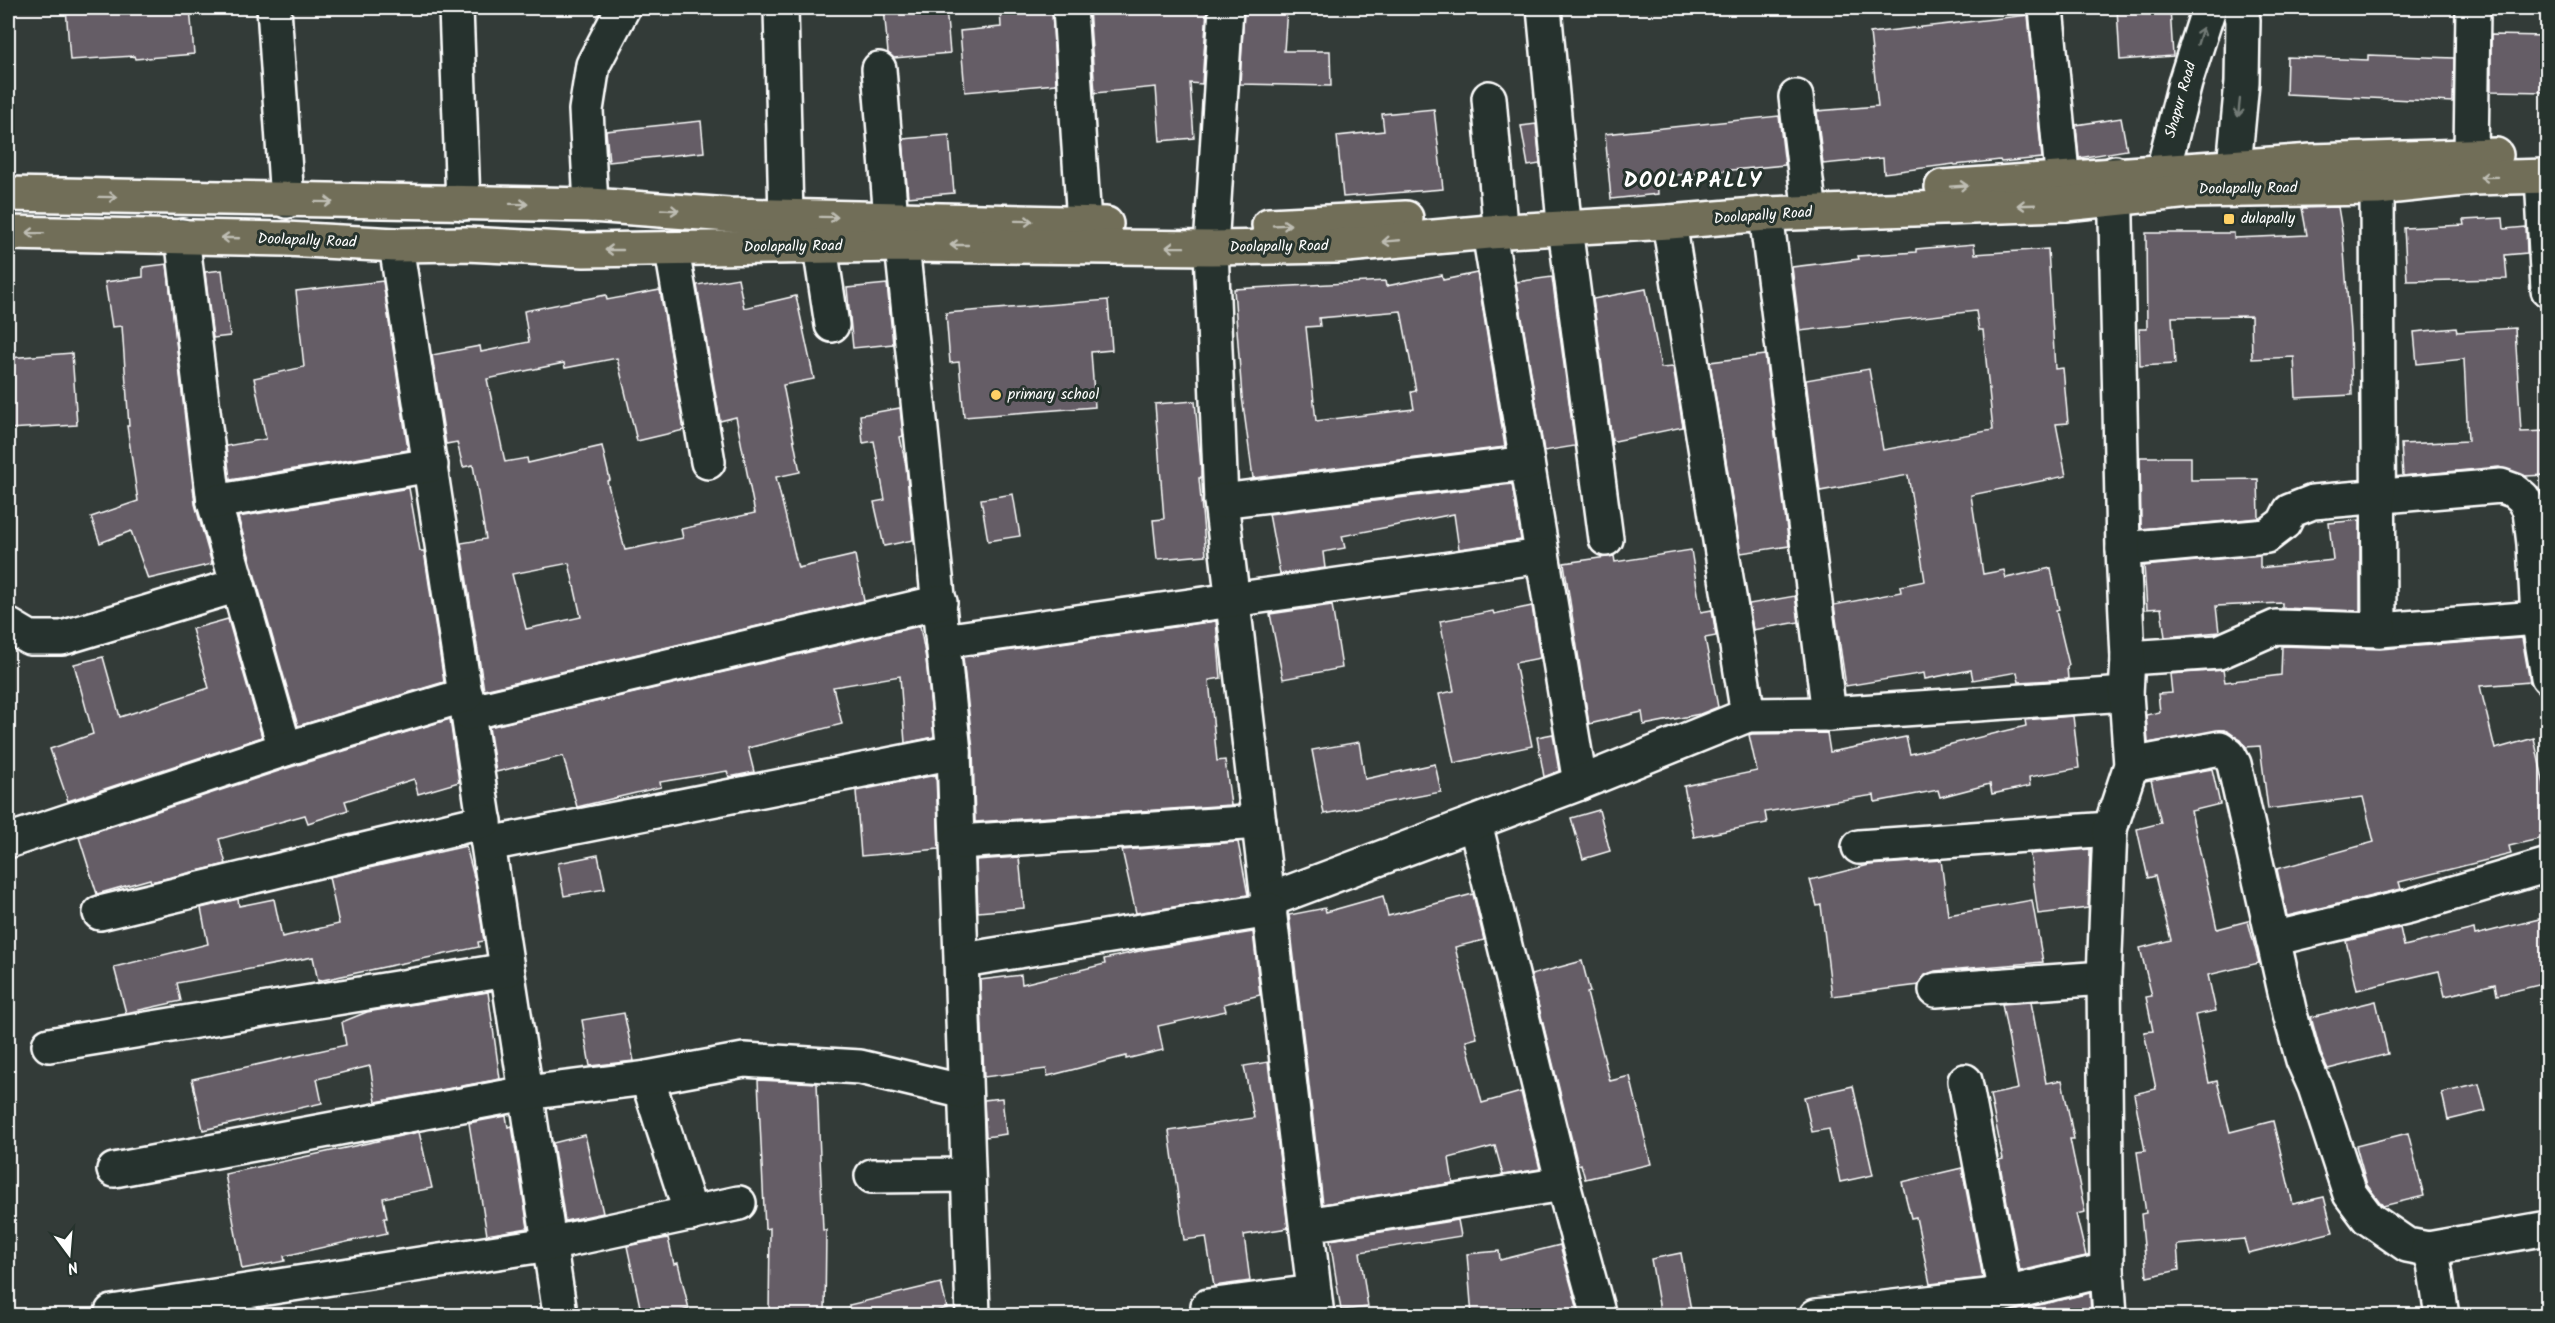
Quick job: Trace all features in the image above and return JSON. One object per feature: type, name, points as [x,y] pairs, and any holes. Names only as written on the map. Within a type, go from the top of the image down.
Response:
[{"type":"main road","name":"Doolapally Road","points":[[2232,178],[2312,161],[2471,156],[2546,169]]},
{"type":"main road","name":"Doolapally Road","points":[[8,233],[182,236],[396,245],[466,244],[584,250],[672,250],[820,247],[897,232],[1084,223],[1212,237],[1336,246],[1494,223],[1564,220],[1669,222],[2232,178],[2377,188],[2546,169]]},
{"type":"main road","name":"Doolapally Road","points":[[1564,220],[1634,210],[1808,197],[2064,191]]},
{"type":"main road","name":"Doolapally Road","points":[[8,194],[591,205],[786,217],[897,232],[1212,237]]},
{"type":"street","points":[[274,8],[287,201]]},
{"type":"street","points":[[456,8],[464,203]]},
{"type":"street","points":[[591,205],[586,110],[594,65],[623,8]]},
{"type":"street","points":[[781,8],[786,217]]},
{"type":"street","points":[[1070,8],[1084,223]]},
{"type":"street","points":[[1208,1306],[1316,1304],[1221,501],[1212,237],[1226,8]]},
{"type":"street","points":[[1544,8],[1564,220],[1606,539]]},
{"type":"street","points":[[2046,8],[2064,191]]},
{"type":"street","name":"Shapur Road","points":[[2159,183],[2209,8]]},
{"type":"street","points":[[2232,178],[2242,82],[2243,20],[2240,8]]},
{"type":"street","points":[[2471,156],[2473,8]]},
{"type":"street","points":[[879,69],[940,602],[954,752],[963,960],[967,1175],[973,1316]]},
{"type":"street","points":[[1489,98],[1494,223],[1527,463],[1580,783]]},
{"type":"street","points":[[1797,98],[1808,197]]},
{"type":"street","points":[[2546,169],[2547,290]]},
{"type":"street","points":[[2110,1316],[2107,1270],[2104,978],[2110,829],[2131,765],[2126,694],[2128,658],[2123,549],[2115,186]]},
{"type":"street","points":[[2377,188],[2379,630]]},
{"type":"street","points":[[1766,214],[1829,714]]},
{"type":"street","points":[[1669,222],[1748,715]]},
{"type":"street","points":[[182,236],[214,502],[285,749]]},
{"type":"street","points":[[396,245],[559,1307]]},
{"type":"street","points":[[820,247],[832,325]]},
{"type":"street","points":[[672,250],[708,462]]},
{"type":"street","points":[[1221,501],[1527,463]]},
{"type":"street","points":[[214,502],[431,465]]},
{"type":"street","points":[[2123,549],[2267,536],[2284,523],[2290,511],[2305,505],[2501,486],[2515,491],[2523,498],[2530,510],[2538,618],[2547,677]]},
{"type":"street","points":[[943,641],[1542,556]]},
{"type":"street","points":[[8,625],[30,638],[62,638],[238,585]]},
{"type":"street","points":[[8,841],[285,749],[467,704],[940,602]]},
{"type":"street","points":[[2128,658],[2219,652],[2276,627],[2379,630],[2538,618]]},
{"type":"street","points":[[963,960],[1269,905],[1748,715],[1829,714],[2126,694]]},
{"type":"street","points":[[2131,765],[2220,748],[2229,755],[2234,764],[2303,1060],[2315,1087],[2350,1194],[2368,1218],[2407,1245],[2428,1249],[2547,1228]]},
{"type":"street","points":[[100,913],[487,833],[954,752]]},
{"type":"street","points":[[959,842],[1259,822]]},
{"type":"street","points":[[1475,823],[1563,1184],[1599,1316]]},
{"type":"street","points":[[1859,847],[2110,829]]},
{"type":"street","points":[[2273,939],[2410,906],[2547,865]]},
{"type":"street","points":[[49,1045],[507,970]]},
{"type":"street","points":[[1936,990],[2104,978]]},
{"type":"street","points":[[114,1170],[526,1093],[647,1078],[744,1060],[860,1067],[965,1092]]},
{"type":"street","points":[[647,1078],[691,1214]]},
{"type":"street","points":[[1965,1081],[2005,1294]]},
{"type":"street","points":[[872,1176],[967,1175]]},
{"type":"street","points":[[1307,1225],[1563,1184]]},
{"type":"street","points":[[112,1312],[549,1244],[740,1203]]},
{"type":"street","points":[[2428,1249],[2434,1263],[2442,1316]]},
{"type":"street","points":[[1826,1315],[2005,1294],[2107,1270]]},
{"type":"building","points":[[66,8],[190,8],[194,54],[135,59],[134,56],[70,60]]},
{"type":"building","points":[[884,8],[946,8],[950,53],[894,58],[888,53]]},
{"type":"building","points":[[1000,8],[1052,8],[1056,84],[965,92],[960,31],[1001,27]]},
{"type":"building","points":[[1089,8],[1207,8],[1202,84],[1190,83],[1194,138],[1160,141],[1156,87],[1095,93]]},
{"type":"building","points":[[1244,8],[1287,8],[1284,51],[1330,51],[1331,86],[1240,84]]},
{"type":"building","points":[[2117,8],[2170,8],[2173,56],[2120,60]]},
{"type":"building","points":[[2028,15],[2042,158],[1954,164],[1884,173],[1883,158],[1823,164],[1817,111],[1878,106],[1870,33]]},
{"type":"building","points":[[2491,35],[2547,36],[2547,92],[2491,91]]},
{"type":"building","points":[[2368,55],[2454,58],[2453,102],[2286,94],[2287,57],[2368,60]]},
{"type":"building","points":[[1434,109],[1443,189],[1343,197],[1337,136],[1384,131],[1382,114]]},
{"type":"building","points":[[1779,116],[1785,165],[1657,177],[1658,194],[1611,199],[1605,134]]},
{"type":"building","points":[[2121,118],[2127,150],[2079,158],[2076,125]]},
{"type":"building","points":[[701,121],[704,152],[609,162],[606,131]]},
{"type":"building","points":[[1536,124],[1540,164],[1528,166],[1521,126]]},
{"type":"building","points":[[949,135],[954,193],[908,197],[903,139]]},
{"type":"building","points":[[2338,207],[2343,237],[2352,395],[2296,398],[2294,357],[2252,359],[2251,316],[2172,317],[2175,364],[2140,366],[2139,329],[2147,329],[2146,233],[2234,233],[2234,238],[2307,235],[2302,208]]},
{"type":"building","points":[[2503,218],[2504,229],[2526,227],[2527,253],[2505,255],[2507,279],[2407,281],[2404,228],[2464,225],[2463,220]]},
{"type":"building","points":[[1974,244],[1975,254],[2048,249],[2055,369],[2063,368],[2068,423],[2056,424],[2066,476],[1971,495],[1983,574],[2004,570],[2006,578],[2051,568],[2059,610],[2056,611],[2069,665],[2067,667],[2068,679],[2019,682],[2017,672],[1973,680],[1971,670],[1925,679],[1924,673],[1846,686],[1834,605],[1901,592],[1900,586],[1925,581],[1908,475],[1820,491],[1806,380],[1869,369],[1883,450],[1993,430],[1983,330],[1979,330],[1976,311],[1800,331],[1792,267],[1859,259],[1858,256],[1916,252],[1916,249]]},
{"type":"building","points":[[167,264],[195,504],[212,564],[148,579],[131,531],[100,543],[91,517],[138,501],[127,426],[129,426],[122,326],[112,327],[105,282],[143,277],[143,267]]},
{"type":"building","points":[[222,270],[230,336],[213,338],[205,272]]},
{"type":"building","points":[[1477,273],[1505,447],[1253,478],[1242,397],[1234,289],[1385,281],[1386,286],[1442,275],[1443,280]],"holes":[[[1401,311],[1416,391],[1411,392],[1414,409],[1316,421],[1306,327],[1320,326],[1319,318]]]},
{"type":"building","points":[[1552,277],[1575,446],[1544,451],[1516,282]]},
{"type":"building","points":[[738,278],[744,308],[796,296],[814,379],[783,385],[800,472],[776,477],[798,568],[855,555],[864,601],[484,690],[461,543],[486,539],[473,465],[463,467],[457,442],[446,444],[432,355],[480,346],[481,352],[529,342],[524,311],[606,295],[607,300],[660,290],[684,430],[637,441],[617,358],[565,368],[564,363],[487,379],[505,462],[527,458],[528,463],[602,446],[610,480],[607,481],[625,550],[683,538],[681,529],[755,513],[736,417],[720,421],[697,285]],"holes":[[[569,563],[581,617],[526,629],[512,574]]]},
{"type":"building","points":[[383,281],[408,450],[230,480],[226,446],[266,439],[254,378],[304,367],[296,291]]},
{"type":"building","points":[[887,284],[893,344],[853,348],[847,288]]},
{"type":"building","points":[[1646,289],[1661,368],[1673,367],[1683,427],[1615,441],[1612,440],[1593,299]]},
{"type":"building","points":[[1108,300],[1112,350],[1091,352],[1095,407],[964,417],[959,362],[950,363],[946,313]]},
{"type":"building","points":[[2456,328],[2457,332],[2515,328],[2521,432],[2547,431],[2547,475],[2525,476],[2499,467],[2403,476],[2401,444],[2468,441],[2464,359],[2417,364],[2414,332]]},
{"type":"building","points":[[72,353],[77,425],[8,429],[8,358]]},
{"type":"building","points":[[1765,355],[1789,546],[1741,553],[1710,362]]},
{"type":"building","points":[[1195,401],[1206,555],[1157,559],[1153,520],[1164,519],[1155,404]]},
{"type":"building","points":[[900,408],[903,436],[900,437],[906,466],[913,540],[884,546],[874,502],[885,500],[874,441],[863,443],[860,415]]},
{"type":"building","points":[[2140,457],[2191,457],[2191,480],[2258,479],[2259,518],[2141,529]]},
{"type":"building","points":[[1512,484],[1521,540],[1459,549],[1454,514],[1342,536],[1345,548],[1323,552],[1325,568],[1280,574],[1269,514]]},
{"type":"building","points":[[409,488],[420,551],[424,551],[444,682],[298,726],[238,517]]},
{"type":"building","points":[[1013,494],[1020,536],[988,541],[981,499]]},
{"type":"building","points":[[2360,520],[2360,611],[2282,608],[2282,603],[2216,606],[2219,632],[2165,637],[2161,608],[2147,609],[2144,566],[2260,555],[2260,568],[2333,560],[2329,523]]},
{"type":"building","points":[[1691,550],[1701,612],[1712,610],[1716,636],[1705,638],[1718,707],[1700,714],[1644,725],[1642,712],[1589,724],[1564,563],[1614,556],[1615,562]]},
{"type":"building","points":[[1795,596],[1799,622],[1753,630],[1749,604]]},
{"type":"building","points":[[1332,605],[1342,668],[1283,679],[1270,614]]},
{"type":"building","points":[[1532,606],[1540,658],[1515,663],[1532,746],[1454,763],[1439,694],[1454,691],[1440,621]]},
{"type":"building","points":[[228,619],[262,737],[68,801],[50,749],[93,734],[74,664],[103,657],[120,717],[209,688],[192,629]]},
{"type":"building","points":[[1216,621],[1221,678],[1209,680],[1217,761],[1225,760],[1231,805],[975,822],[973,750],[963,657]]},
{"type":"building","points":[[920,626],[926,659],[934,737],[905,743],[900,676],[833,687],[842,724],[748,748],[754,772],[729,777],[727,771],[660,782],[661,787],[577,807],[563,756],[496,772],[489,727]]},
{"type":"building","points":[[2522,638],[2530,682],[2480,686],[2495,749],[2534,738],[2547,798],[2547,837],[2509,846],[2511,854],[2399,882],[2401,889],[2287,916],[2277,869],[2374,842],[2363,797],[2268,809],[2260,746],[2246,747],[2241,740],[2224,730],[2148,743],[2146,715],[2160,712],[2158,694],[2172,693],[2170,674],[2223,670],[2225,682],[2281,675],[2282,646],[2380,649]]},
{"type":"building","points":[[2073,716],[2079,768],[2029,777],[2030,786],[1992,794],[1990,784],[1940,797],[1938,790],[1875,802],[1874,795],[1765,812],[1767,823],[1694,837],[1684,786],[1757,771],[1749,735],[1752,734],[1827,733],[1830,752],[1906,737],[1910,754],[2026,726],[2025,720]]},
{"type":"building","points":[[450,719],[459,782],[418,794],[414,779],[345,801],[348,810],[308,823],[305,815],[219,839],[226,864],[151,882],[150,879],[97,894],[79,837],[291,767]]},
{"type":"building","points":[[1553,734],[1559,771],[1544,777],[1537,737]]},
{"type":"building","points":[[1359,742],[1365,779],[1435,764],[1441,792],[1324,814],[1312,750]]},
{"type":"building","points":[[2212,769],[2220,804],[2191,811],[2217,929],[2248,921],[2259,963],[2208,975],[2216,1011],[2195,1015],[2209,1083],[2217,1081],[2230,1132],[2273,1121],[2293,1204],[2324,1197],[2333,1232],[2248,1253],[2244,1239],[2177,1245],[2179,1270],[2147,1277],[2141,1214],[2146,1213],[2137,1152],[2145,1151],[2134,1094],[2156,1089],[2144,1032],[2153,1031],[2146,997],[2152,996],[2140,948],[2171,940],[2155,876],[2148,878],[2137,829],[2161,823],[2151,780]]},
{"type":"building","points":[[936,775],[939,849],[861,856],[856,791]]},
{"type":"building","points":[[1599,810],[1610,851],[1583,859],[1571,818]]},
{"type":"building","points":[[1238,842],[1248,895],[1136,913],[1122,850]]},
{"type":"building","points":[[466,846],[475,881],[484,941],[478,942],[479,947],[318,981],[313,957],[177,983],[181,1001],[126,1013],[114,967],[208,944],[201,908],[238,899],[239,906],[274,899],[282,937],[339,924],[329,877]]},
{"type":"building","points":[[2090,849],[2088,908],[2038,914],[2030,854]]},
{"type":"building","points":[[598,855],[605,889],[564,896],[558,863]]},
{"type":"building","points":[[1019,857],[1024,908],[978,912],[976,860]]},
{"type":"building","points":[[1941,860],[1948,915],[2032,900],[2043,962],[1935,971],[1925,975],[1919,985],[1832,996],[1821,905],[1817,906],[1810,880],[1869,865]]},
{"type":"building","points":[[1473,894],[1484,940],[1455,947],[1477,1038],[1466,1041],[1482,1103],[1521,1092],[1540,1169],[1503,1175],[1495,1146],[1449,1158],[1453,1183],[1323,1204],[1289,915],[1325,908],[1326,912],[1383,896],[1388,916]]},
{"type":"building","points":[[2547,917],[2547,983],[2497,995],[2495,984],[2445,996],[2439,971],[2357,990],[2346,941],[2400,928],[2404,946],[2474,929],[2475,935]]},
{"type":"building","points":[[1253,932],[1260,995],[1224,1004],[1226,1011],[1158,1026],[1163,1050],[1126,1059],[1126,1056],[1048,1076],[1046,1069],[984,1077],[980,980],[1021,975],[1022,984],[1105,964],[1104,959]]},
{"type":"building","points":[[1582,961],[1590,992],[1587,993],[1610,1081],[1630,1076],[1651,1164],[1585,1179],[1581,1164],[1578,1165],[1531,975]]},
{"type":"building","points":[[488,992],[500,1079],[376,1102],[370,1066],[317,1079],[322,1103],[203,1130],[192,1079],[346,1045],[342,1022],[367,1012]]},
{"type":"building","points":[[2376,1001],[2388,1054],[2328,1069],[2321,1054],[2311,1017]]},
{"type":"building","points":[[2031,1002],[2046,1083],[2062,1080],[2074,1139],[2070,1139],[2085,1212],[2076,1214],[2086,1256],[2020,1271],[1999,1160],[2003,1159],[1990,1095],[2018,1089],[2002,1004]]},
{"type":"building","points":[[624,1013],[634,1061],[590,1066],[582,1020]]},
{"type":"building","points":[[1268,1062],[1288,1228],[1244,1235],[1250,1281],[1214,1286],[1206,1237],[1184,1240],[1169,1131],[1254,1118],[1244,1066]]},
{"type":"building","points":[[758,1080],[817,1083],[823,1230],[826,1230],[825,1316],[769,1316],[770,1228],[765,1229]]},
{"type":"building","points":[[2479,1084],[2486,1111],[2448,1120],[2442,1093]]},
{"type":"building","points":[[1853,1086],[1873,1175],[1840,1182],[1829,1129],[1812,1132],[1804,1097]]},
{"type":"building","points":[[1002,1098],[1006,1134],[986,1137],[984,1100]]},
{"type":"building","points":[[506,1116],[508,1127],[512,1126],[528,1228],[487,1235],[469,1123]]},
{"type":"building","points":[[419,1132],[432,1188],[383,1198],[387,1233],[284,1256],[285,1261],[242,1269],[225,1174]]},
{"type":"building","points":[[2408,1133],[2424,1196],[2383,1206],[2367,1185],[2356,1146]]},
{"type":"building","points":[[585,1135],[603,1213],[565,1221],[553,1143]]},
{"type":"building","points":[[1962,1168],[1983,1278],[1930,1284],[1916,1217],[1911,1218],[1902,1182]]},
{"type":"building","points":[[1458,1220],[1461,1236],[1360,1252],[1368,1307],[1341,1310],[1330,1240]]},
{"type":"building","points":[[668,1238],[674,1264],[678,1263],[689,1309],[665,1316],[642,1316],[627,1246]]},
{"type":"building","points":[[1560,1245],[1578,1310],[1553,1316],[1472,1316],[1467,1254],[1499,1251],[1500,1260]]},
{"type":"building","points":[[1681,1253],[1692,1316],[1661,1316],[1651,1259]]},
{"type":"building","points":[[941,1283],[947,1308],[917,1316],[850,1316],[849,1305]]},
{"type":"building","points":[[2090,1293],[2091,1316],[1982,1316],[2009,1312]]},
{"type":"place","name":"dulapally","points":[[2229,219]]},
{"type":"place","name":"primary school","points":[[996,395]]},
{"type":"district","name":"DOOLAPALLY","points":[[1693,181]]}]
